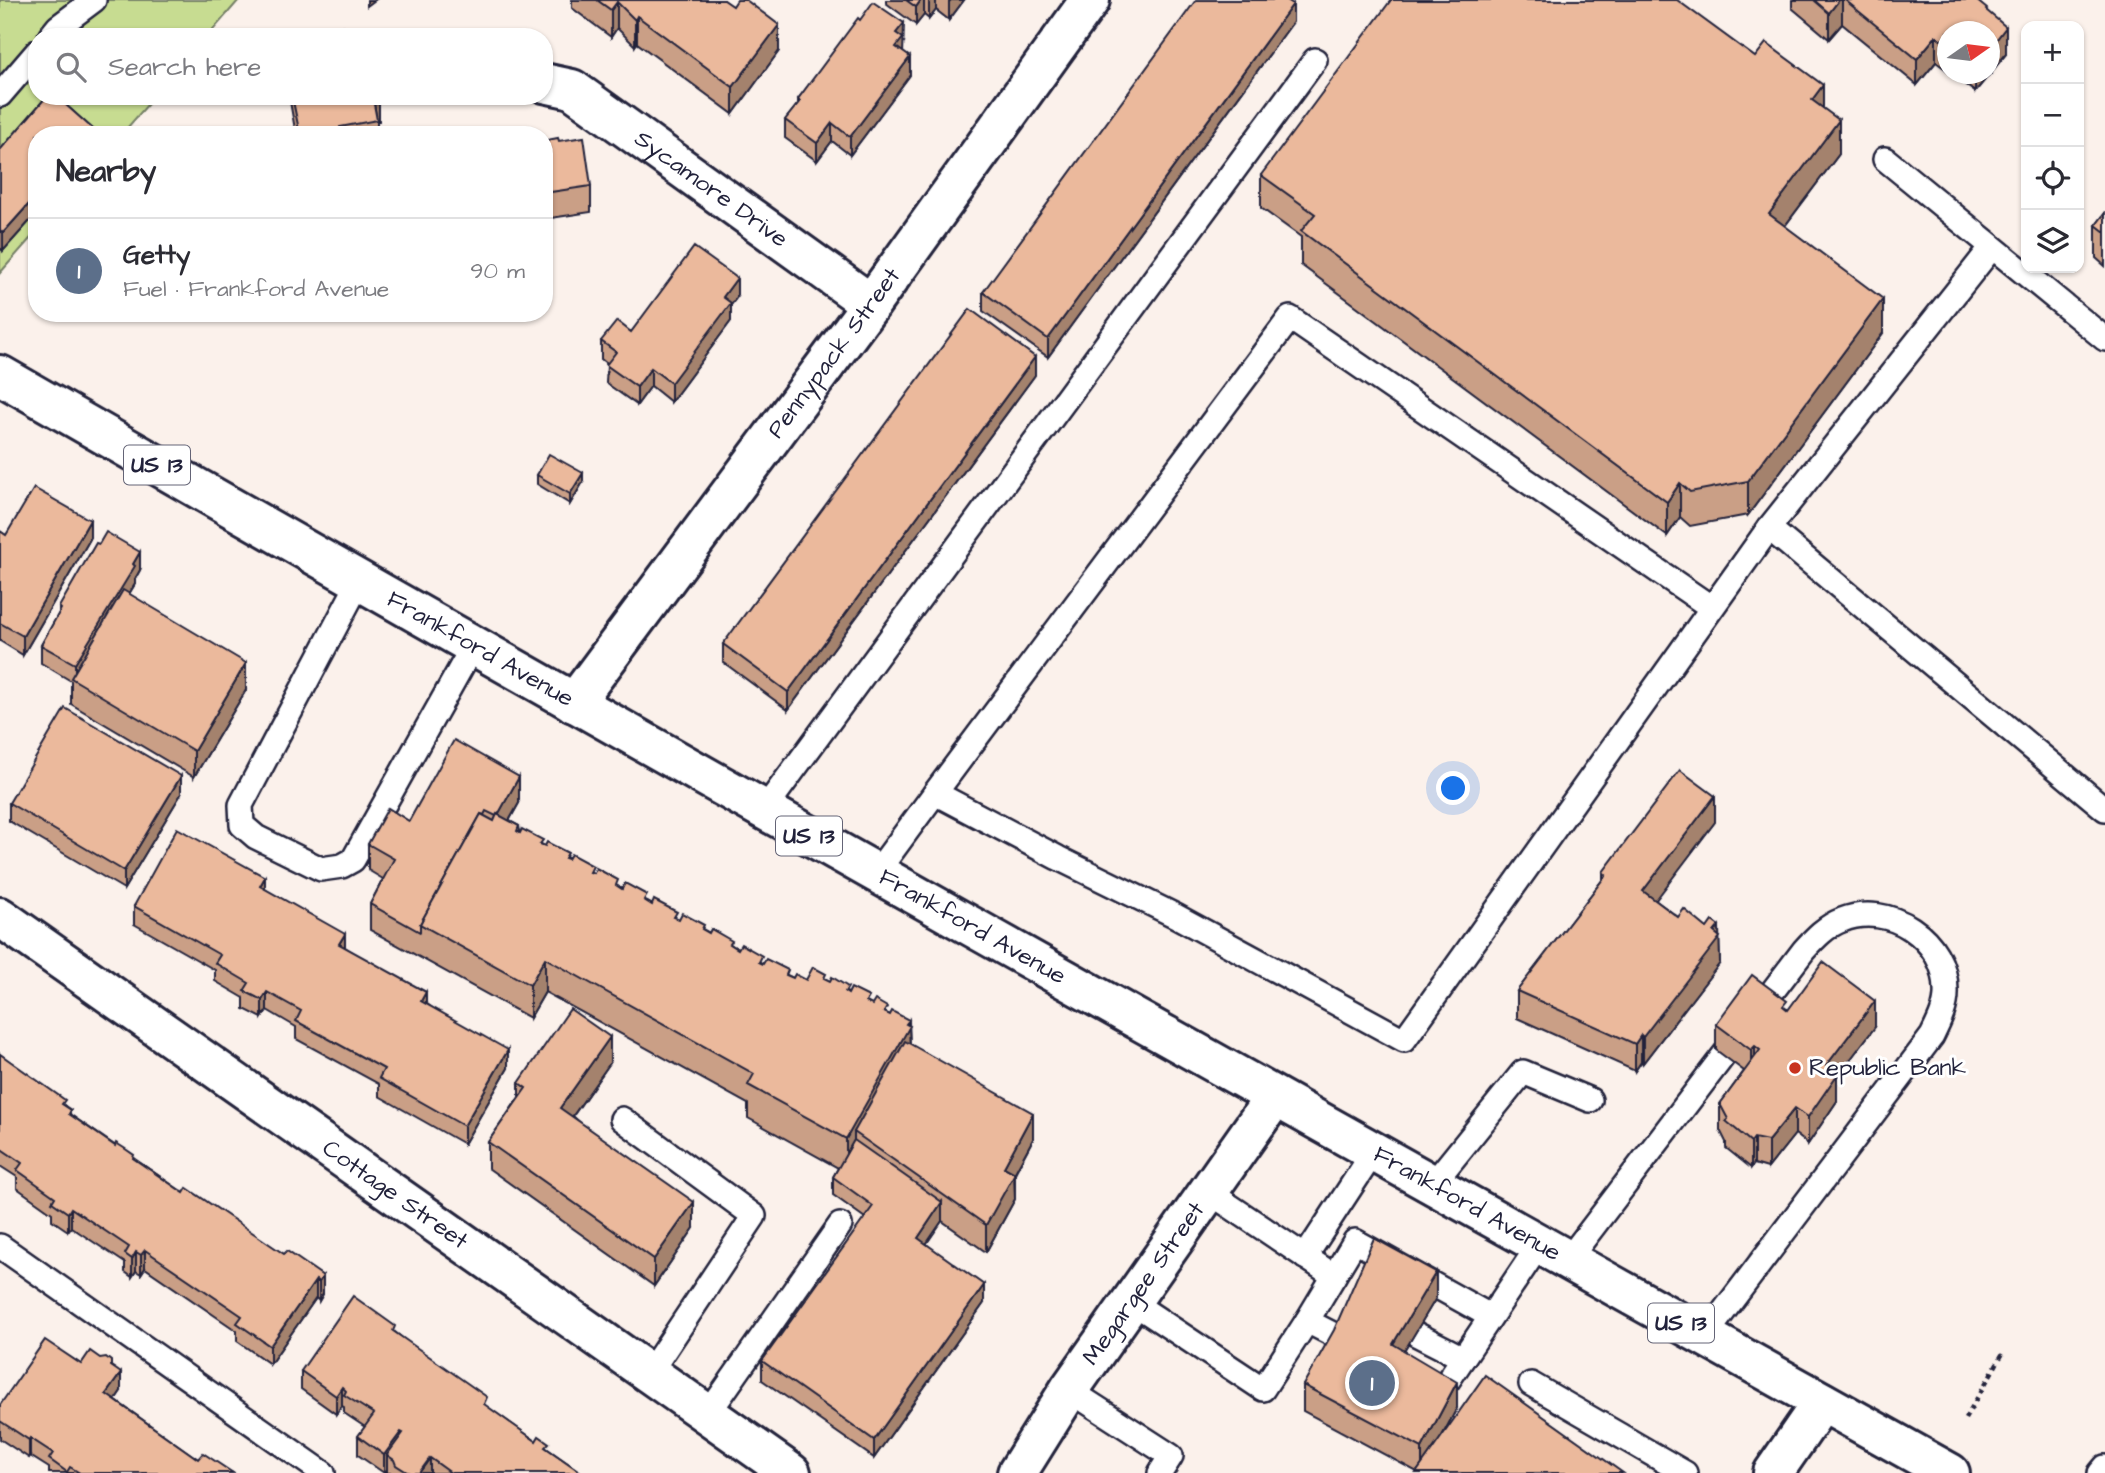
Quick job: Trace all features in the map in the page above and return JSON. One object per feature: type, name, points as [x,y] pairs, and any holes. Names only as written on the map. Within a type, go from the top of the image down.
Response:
[{"type":"street","name":"Pennypack Street","points":[[574,703],[871,304],[1090,0]]},
{"type":"street","name":"Sycamore Drive","points":[[553,85],[572,89],[871,304]]},
{"type":"street","name":"Frankford Avenue","points":[[0,375],[359,582],[1275,1098],[1950,1473]]},
{"type":"street","name":"Cottage Street","points":[[0,917],[792,1473]]},
{"type":"street","name":"Megargee Street","points":[[1017,1473],[1069,1390],[1275,1098]]},
{"type":"street","points":[[1773,1473],[1822,1402]]},
{"type":"lane","points":[[57,28],[94,0]]},
{"type":"lane","points":[[764,810],[1315,60]]},
{"type":"lane","points":[[0,94],[28,62]]},
{"type":"lane","points":[[1885,159],[2105,339]]},
{"type":"lane","points":[[935,793],[1176,916],[1404,1040],[1769,528],[1992,247]]},
{"type":"lane","points":[[876,873],[1290,318],[1712,608]]},
{"type":"lane","points":[[1769,528],[2105,809]]},
{"type":"lane","points":[[359,582],[241,805],[242,825],[256,837],[321,869],[342,866],[353,860],[473,646]]},
{"type":"lane","points":[[1441,1391],[1490,1316],[1553,1253],[1821,932],[1842,920],[1866,914],[1890,917],[1912,928],[1930,945],[1942,966],[1946,990],[1942,1014],[1932,1036],[1705,1336]]},
{"type":"lane","points":[[1433,1185],[1523,1072],[1590,1101]]},
{"type":"lane","points":[[622,1119],[754,1216],[650,1372]]},
{"type":"lane","points":[[1305,1257],[1373,1153]]},
{"type":"lane","points":[[1209,1192],[1305,1257],[1347,1299]]},
{"type":"lane","points":[[708,1414],[841,1225]]},
{"type":"lane","points":[[1132,1302],[1264,1389],[1355,1241],[1490,1316]]},
{"type":"lane","points":[[0,1247],[323,1473]]},
{"type":"lane","points":[[1307,1321],[1342,1339]]},
{"type":"lane","points":[[1414,1333],[1463,1358]]},
{"type":"lane","points":[[1531,1384],[1685,1473]]},
{"type":"lane","points":[[1069,1390],[1171,1456],[1160,1473]]},
{"type":"lane","points":[[2100,1473],[2105,1467]]},
{"type":"path","points":[[1965,1419],[2003,1353]]},
{"type":"green space","points":[[0,0],[239,0],[215,28],[28,28],[28,105],[147,105],[129,126],[28,126],[28,241],[0,273]]},
{"type":"building","points":[[597,0],[724,0],[733,6],[737,0],[746,0],[779,25],[733,87],[637,16],[635,20],[617,2],[611,10]]},
{"type":"building","points":[[906,0],[921,0],[916,7]]},
{"type":"building","points":[[1196,0],[1287,0],[1293,4],[1048,339],[983,292]]},
{"type":"building","points":[[1391,0],[1677,0],[1755,57],[1766,43],[1823,85],[1812,100],[1839,120],[1769,214],[1883,299],[1748,481],[1690,492],[1680,483],[1667,502],[1301,231],[1315,214],[1261,175]]},
{"type":"building","points":[[1814,0],[1839,0],[1829,13]]},
{"type":"building","points":[[1845,0],[1976,0],[1999,21],[1937,21],[1937,37],[1917,59]]},
{"type":"building","points":[[873,2],[904,23],[896,33],[903,38],[896,47],[910,57],[850,137],[832,123],[817,143],[785,120],[858,18],[860,20]]},
{"type":"building","points":[[2000,22],[2006,27],[2000,35]]},
{"type":"building","points":[[39,105],[66,105],[90,126],[28,126],[28,205],[3,233],[0,230],[0,150]]},
{"type":"building","points":[[294,105],[374,105],[377,120],[345,126],[298,126]]},
{"type":"building","points":[[584,137],[591,186],[553,192],[553,139],[558,138],[559,141]]},
{"type":"building","points":[[2105,213],[2105,232],[2096,225]]},
{"type":"building","points":[[694,247],[737,278],[723,297],[731,303],[671,383],[651,368],[637,387],[606,365],[616,352],[601,341],[617,321],[631,332]]},
{"type":"building","points":[[970,309],[1035,357],[788,692],[723,644]]},
{"type":"building","points":[[549,454],[583,473],[570,494],[537,475]]},
{"type":"building","points":[[34,488],[90,520],[23,636],[0,623],[0,531],[6,535]]},
{"type":"building","points":[[106,532],[140,552],[133,564],[135,566],[75,664],[41,645],[61,609],[59,607],[96,543],[99,544]]},
{"type":"building","points":[[123,590],[246,663],[194,751],[71,678]]},
{"type":"building","points":[[65,708],[181,776],[124,871],[9,803]]},
{"type":"building","points":[[454,740],[519,777],[498,815],[486,811],[484,815],[481,814],[420,924],[420,932],[370,904],[394,859],[368,844],[388,808],[409,821]]},
{"type":"building","points":[[1680,770],[1715,796],[1643,891],[1678,917],[1684,909],[1707,928],[1712,921],[1719,926],[1714,932],[1720,937],[1635,1044],[1517,991],[1606,875],[1603,872]]},
{"type":"building","points":[[481,814],[494,821],[497,814],[519,826],[517,831],[520,833],[522,829],[543,840],[540,844],[545,846],[547,842],[568,853],[565,858],[568,859],[571,854],[593,866],[590,872],[594,873],[596,868],[618,880],[616,885],[622,889],[625,883],[647,895],[644,900],[652,905],[654,900],[677,912],[674,917],[679,919],[682,913],[704,925],[702,929],[709,933],[711,929],[732,941],[730,944],[738,949],[741,944],[762,956],[759,962],[763,964],[766,959],[788,970],[786,975],[793,978],[795,974],[806,980],[813,967],[826,974],[824,978],[830,981],[832,977],[848,987],[845,992],[848,994],[851,988],[869,997],[866,1002],[872,1005],[875,1000],[887,1007],[884,1012],[890,1015],[892,1011],[909,1020],[906,1024],[910,1026],[846,1139],[748,1085],[754,1074],[545,958],[530,985],[420,924]]},
{"type":"building","points":[[177,828],[265,877],[260,886],[345,934],[339,944],[426,992],[421,1001],[508,1050],[464,1126],[379,1078],[384,1069],[296,1021],[301,1011],[267,992],[262,1000],[244,991],[249,983],[215,963],[220,955],[134,906]]},
{"type":"building","points":[[1823,962],[1875,1001],[1826,1066],[1837,1075],[1808,1117],[1795,1108],[1768,1141],[1754,1138],[1751,1142],[1726,1121],[1728,1119],[1720,1104],[1760,1050],[1755,1046],[1751,1050],[1716,1024],[1752,975],[1787,1001],[1783,1006],[1788,1010]]},
{"type":"building","points":[[570,1009],[610,1037],[560,1108],[694,1202],[654,1259],[488,1142],[526,1088],[519,1083]]},
{"type":"building","points":[[905,1041],[1033,1113],[1004,1167],[1015,1173],[986,1225],[854,1132]]},
{"type":"building","points":[[0,1054],[65,1100],[62,1104],[71,1110],[69,1114],[115,1146],[116,1143],[124,1148],[134,1155],[133,1158],[184,1193],[187,1188],[284,1254],[287,1251],[323,1276],[319,1282],[316,1280],[270,1346],[237,1323],[242,1316],[145,1250],[141,1255],[136,1252],[132,1259],[125,1254],[129,1247],[71,1208],[68,1213],[52,1202],[55,1197],[17,1170],[22,1163],[0,1148]]},
{"type":"building","points":[[854,1140],[942,1202],[918,1238],[984,1285],[874,1440],[762,1361],[873,1206],[833,1177]]},
{"type":"building","points":[[1374,1238],[1436,1272],[1393,1344],[1457,1382],[1422,1448],[1303,1385],[1334,1330]]},
{"type":"building","points":[[353,1296],[395,1326],[393,1331],[487,1397],[484,1404],[536,1441],[539,1436],[549,1443],[545,1447],[582,1473],[451,1473],[430,1458],[419,1473],[411,1473],[396,1465],[387,1455],[403,1433],[401,1432],[384,1455],[358,1436],[374,1414],[344,1395],[346,1391],[342,1387],[336,1396],[301,1371]]},
{"type":"building","points":[[45,1340],[81,1364],[90,1351],[100,1358],[106,1357],[111,1361],[111,1366],[121,1373],[106,1394],[198,1459],[203,1453],[233,1473],[80,1473],[70,1467],[67,1472],[49,1459],[53,1453],[0,1421],[0,1405]]},
{"type":"building","points":[[1485,1375],[1623,1473],[1416,1473]]},
{"type":"place","name":"Republic Bank","points":[[1795,1068]]},
{"type":"place","name":"Getty","points":[[1372,1383]]}]
